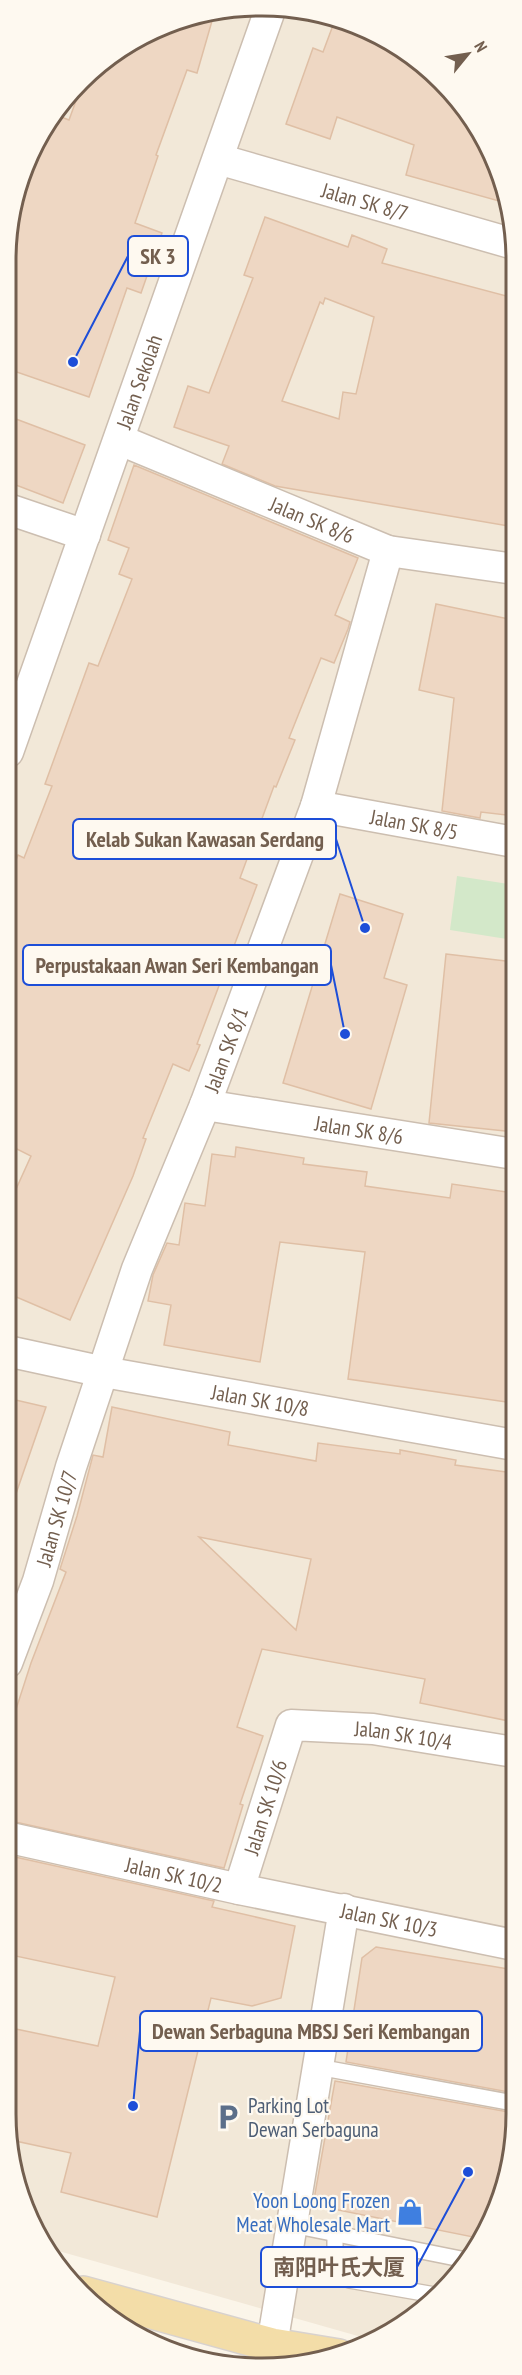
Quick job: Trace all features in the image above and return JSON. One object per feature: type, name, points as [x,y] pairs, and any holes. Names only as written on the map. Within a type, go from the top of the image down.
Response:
[{"type":"main road","points":[[99,2298],[272,2345],[316,2352]]},
{"type":"street","name":"Jalan Sekolah","points":[[16,730],[120,441],[268,16]]},
{"type":"street","name":"Jalan SK 8/7","points":[[218,159],[505,241]]},
{"type":"street","name":"Jalan SK 8/6","points":[[120,441],[388,551],[506,568]]},
{"type":"street","points":[[16,512],[85,536]]},
{"type":"street","name":"Jalan SK 8/1","points":[[104,1372],[137,1269],[205,1105],[316,807],[388,551]]},
{"type":"street","name":"Jalan SK 8/5","points":[[316,807],[506,841]]},
{"type":"street","name":"Jalan SK 8/6","points":[[205,1105],[506,1153]]},
{"type":"street","name":"Jalan SK 10/8","points":[[16,1353],[104,1372],[506,1444]]},
{"type":"street","name":"Jalan SK 10/7","points":[[16,1639],[38,1581],[71,1467],[104,1372]]},
{"type":"street","name":"Jalan SK 10/4","points":[[291,1725],[373,1729],[506,1751]]},
{"type":"street","name":"Jalan SK 10/6","points":[[239,1889],[291,1725]]},
{"type":"street","name":"Jalan SK 10/2","points":[[16,1839],[239,1889],[344,1909]]},
{"type":"street","name":"Jalan SK 10/3","points":[[272,2345],[344,1909],[506,1943]]},
{"type":"lane","points":[[318,2067],[506,2102]]},
{"type":"lane","points":[[292,2224],[335,2235],[458,2258]]},
{"type":"lane","points":[[335,2235],[335,2259],[349,2280],[427,2294]]},
{"type":"shaded area","points":[[261,16],[309,21],[355,35],[397,58],[434,88],[464,125],[487,167],[501,213],[506,261],[505,2130],[501,2162],[493,2193],[464,2250],[445,2275],[422,2298],[397,2317],[361,2337],[59,2251],[29,2193],[21,2162],[16,2114],[17,245],[21,213],[35,167],[58,125],[88,88],[125,58],[167,35],[213,21]]},
{"type":"green space","points":[[457,876],[506,884],[506,939],[450,930]]},
{"type":"building","points":[[212,21],[197,73],[187,70],[156,155],[158,156],[135,223],[162,233],[141,293],[127,288],[89,397],[16,372],[16,261],[21,213],[29,182],[49,139],[63,118],[69,120],[77,100],[100,77],[125,58],[167,35]]},
{"type":"building","points":[[332,27],[383,49],[410,67],[434,88],[464,125],[487,167],[498,201],[406,175],[414,145],[337,117],[330,139],[286,124],[313,48],[323,52]]},
{"type":"building","points":[[265,217],[348,247],[352,235],[387,249],[382,263],[506,296],[506,526],[275,486],[222,464],[229,446],[174,427],[188,386],[209,393],[253,278],[244,275]],"holes":[[[325,298],[374,317],[356,394],[343,392],[339,419],[282,401],[320,302],[323,304]]]},
{"type":"building","points":[[16,419],[85,445],[63,503],[16,485]]},
{"type":"building","points":[[134,465],[358,558],[335,615],[350,622],[348,629],[334,663],[321,658],[289,738],[295,740],[276,787],[274,786],[240,878],[257,885],[197,1044],[200,1045],[189,1071],[173,1064],[143,1138],[146,1139],[133,1176],[70,1320],[16,1297],[16,1189],[31,1156],[16,1148],[16,860],[18,855],[24,858],[52,786],[45,784],[89,663],[98,666],[132,579],[119,574],[129,548],[108,540]]},
{"type":"building","points":[[436,604],[506,618],[506,815],[481,812],[480,818],[442,811],[454,698],[419,690]]},
{"type":"building","points":[[340,894],[403,914],[384,978],[407,985],[371,1109],[283,1083]]},
{"type":"building","points":[[446,954],[506,961],[506,1131],[429,1123]]},
{"type":"building","points":[[236,1147],[304,1158],[303,1164],[367,1172],[365,1186],[450,1198],[452,1184],[506,1192],[506,1402],[348,1379],[365,1252],[280,1242],[260,1362],[164,1345],[171,1305],[148,1301],[153,1275],[167,1243],[179,1245],[185,1203],[205,1206],[212,1154],[235,1157]]},
{"type":"building","points":[[16,1400],[46,1407],[16,1494]]},
{"type":"building","points":[[112,1407],[230,1432],[228,1445],[316,1461],[318,1443],[400,1454],[400,1450],[456,1460],[455,1465],[506,1472],[506,1720],[420,1703],[425,1679],[262,1649],[237,1727],[263,1736],[240,1804],[243,1805],[224,1868],[16,1822],[16,1709],[66,1572],[60,1569],[93,1455],[103,1457]],"holes":[[[199,1537],[311,1559],[296,1630]]]},
{"type":"building","points":[[16,1857],[214,1901],[212,1907],[295,1926],[281,1998],[252,2006],[211,1998],[157,2217],[61,2192],[71,2153],[18,2142],[16,2114],[16,2029],[98,2046],[115,1977],[16,1956]]},
{"type":"building","points":[[376,1947],[506,1969],[506,2092],[346,2062],[362,1958]]},
{"type":"building","points":[[335,2081],[506,2112],[501,2162],[493,2193],[472,2237],[313,2205]]},
{"type":"place","name":"SK 3","points":[[73,362]]},
{"type":"place","name":"Kelab Sukan Kawasan Serdang","points":[[365,928]]},
{"type":"place","name":"Perpustakaan Awan Seri Kembangan","points":[[345,1034]]},
{"type":"place","name":"Dewan Serbaguna MBSJ Seri Kembangan","points":[[133,2106]]},
{"type":"place","name":"Parking Lot Dewan Serbaguna","points":[[228,2117]]},
{"type":"place","name":"南阳叶氏大厦","points":[[468,2172]]},
{"type":"place","name":"Yoon Loong Frozen Meat Wholesale Mart","points":[[410,2212]]}]
